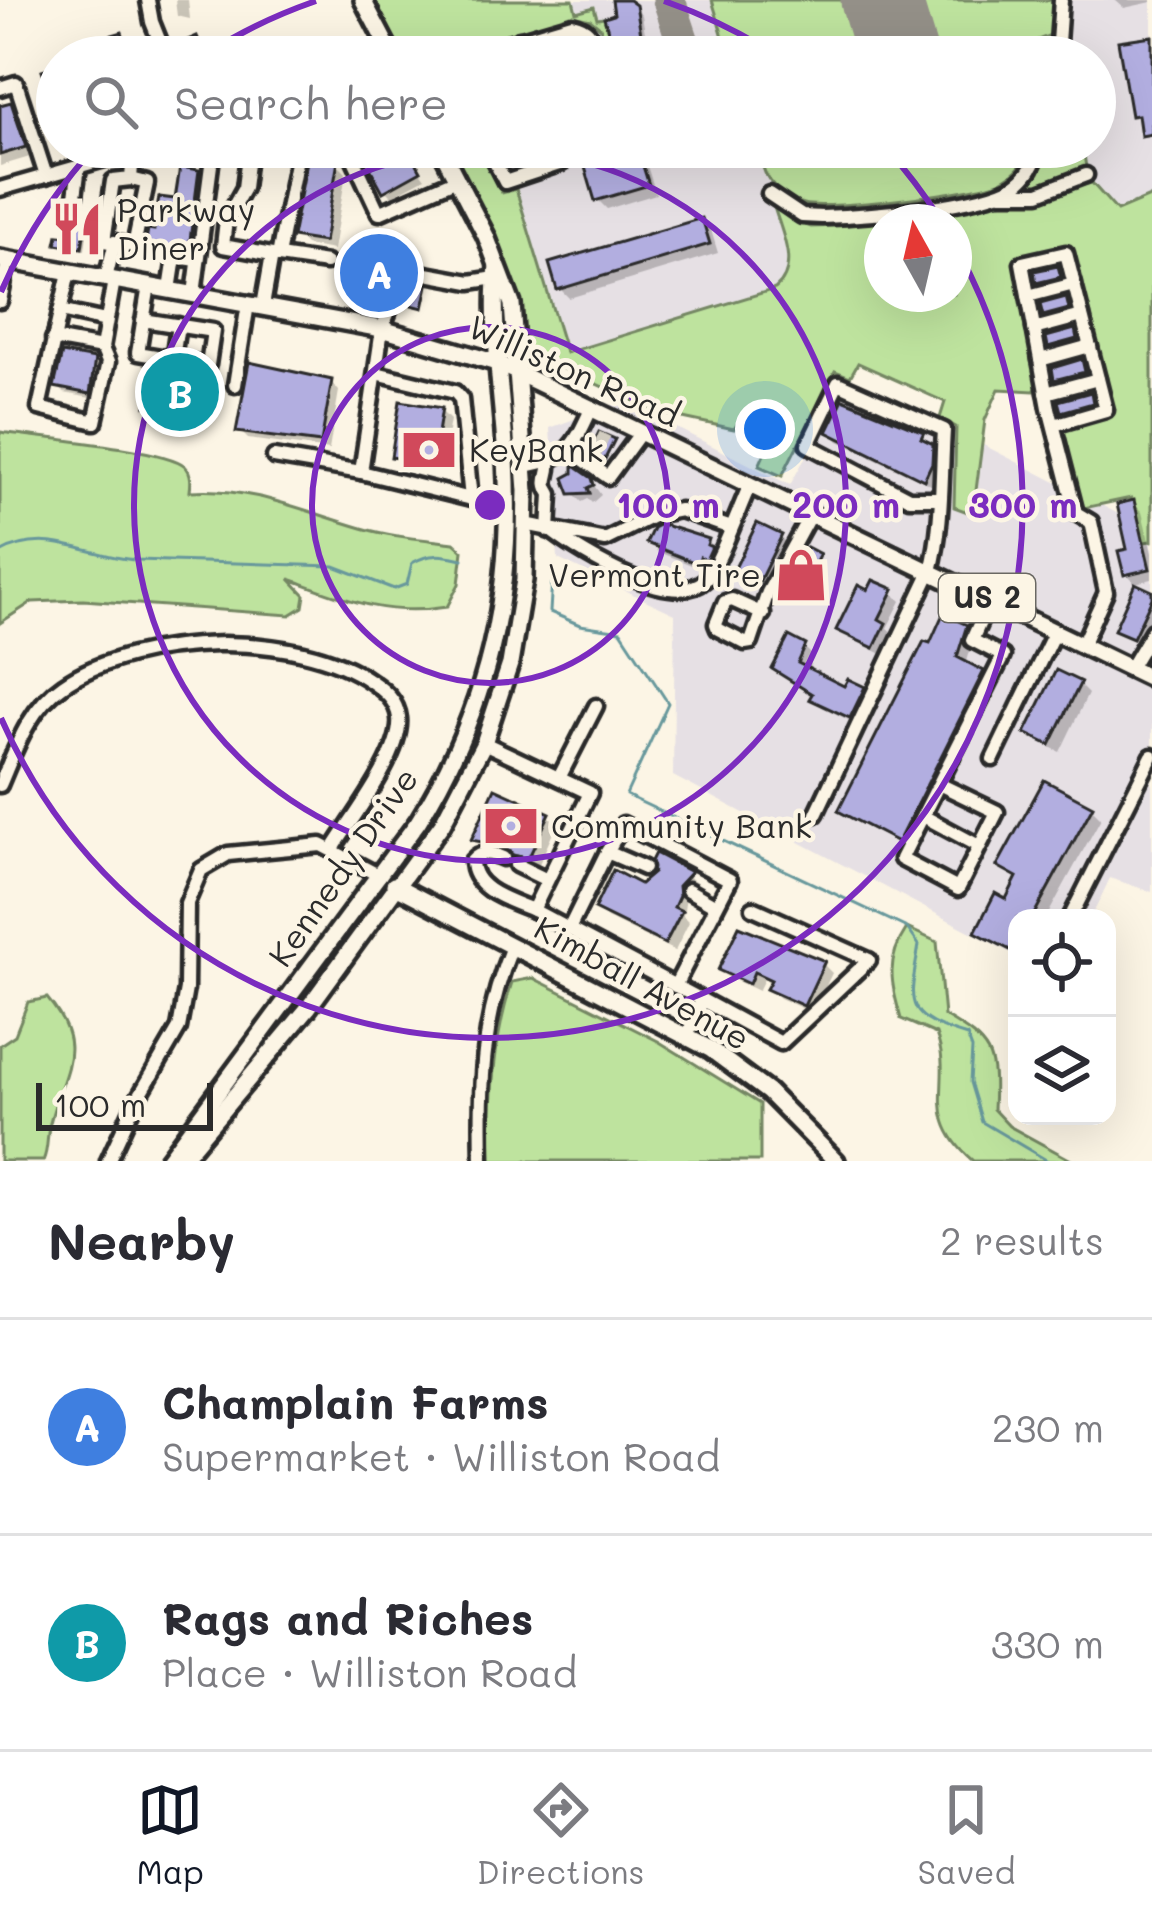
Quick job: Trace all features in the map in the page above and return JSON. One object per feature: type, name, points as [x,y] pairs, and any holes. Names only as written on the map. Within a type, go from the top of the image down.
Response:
[{"type":"main road","points":[[363,0],[382,36]]},
{"type":"main road","points":[[451,168],[496,270]]},
{"type":"main road","name":"Williston Road","points":[[4,260],[382,329],[430,333],[1152,679]]},
{"type":"main road","name":"Kennedy Drive","points":[[167,1161],[380,876],[438,790],[479,694],[493,652],[505,585],[507,506],[496,270]]},
{"type":"main road","name":"Kennedy Drive","points":[[180,1161],[245,1087],[398,888],[442,824],[484,743],[511,664],[524,580],[526,524],[512,304],[496,270]]},
{"type":"main road","points":[[507,506],[526,524]]},
{"type":"main road","name":"Kimball Avenue","points":[[380,876],[687,1036],[768,1091],[836,1161]]},
{"type":"street","points":[[148,0],[158,36]]},
{"type":"street","points":[[1058,36],[1061,0]]},
{"type":"street","points":[[529,36],[572,24],[584,26],[590,36]]},
{"type":"street","points":[[0,88],[16,83],[36,145]]},
{"type":"street","points":[[43,168],[46,176]]},
{"type":"street","points":[[0,189],[73,168]]},
{"type":"street","points":[[74,204],[80,168]]},
{"type":"street","points":[[131,179],[134,168]]},
{"type":"street","points":[[194,294],[211,168]]},
{"type":"street","points":[[246,168],[244,188],[226,220],[223,246],[326,263]]},
{"type":"street","points":[[235,385],[255,305],[275,255],[294,168]]},
{"type":"street","points":[[359,168],[379,213],[457,179]]},
{"type":"street","points":[[498,168],[505,182],[547,168]]},
{"type":"street","points":[[1000,193],[1031,168]]},
{"type":"street","points":[[770,194],[802,216],[822,217],[1000,193],[1039,193],[1086,175]]},
{"type":"street","points":[[131,179],[146,183],[134,246],[104,241],[113,181],[131,179]]},
{"type":"street","points":[[69,272],[39,408],[95,422],[108,362],[102,348],[116,242]]},
{"type":"street","points":[[1054,425],[1106,410],[1066,253],[1022,262],[1046,393],[1054,425],[1076,513],[1091,521],[1106,592],[1082,645]]},
{"type":"street","points":[[170,290],[175,256],[198,260]]},
{"type":"street","points":[[0,301],[4,260]]},
{"type":"street","points":[[361,472],[382,329],[405,270],[470,282],[496,270]]},
{"type":"street","points":[[1028,296],[1074,284]]},
{"type":"street","points":[[143,320],[213,331],[208,365],[138,352],[143,320],[149,286]]},
{"type":"street","points":[[59,311],[106,321]]},
{"type":"street","points":[[1034,328],[1082,316]]},
{"type":"street","points":[[172,359],[178,325]]},
{"type":"street","points":[[53,339],[102,348]]},
{"type":"street","points":[[1040,360],[1090,346]]},
{"type":"street","points":[[376,373],[433,384],[461,399],[471,499]]},
{"type":"street","points":[[1046,393],[1098,379]]},
{"type":"street","points":[[816,814],[931,571],[939,498],[944,430],[838,383],[808,445],[909,498],[939,498]]},
{"type":"street","points":[[551,532],[551,494],[545,474],[576,440],[592,407]]},
{"type":"street","points":[[576,440],[608,477],[617,454],[641,432]]},
{"type":"street","points":[[576,440],[594,442]]},
{"type":"street","points":[[274,457],[507,506]]},
{"type":"street","points":[[524,466],[550,465]]},
{"type":"street","points":[[551,532],[589,559],[665,588],[684,590],[706,579],[749,487]]},
{"type":"street","points":[[526,524],[605,540],[667,511],[680,510],[730,528]]},
{"type":"street","points":[[763,614],[768,592],[810,515]]},
{"type":"street","points":[[605,540],[608,566]]},
{"type":"street","points":[[939,784],[997,812],[958,889],[901,859],[1003,656],[972,640],[990,600]]},
{"type":"street","points":[[1130,668],[1152,631]]},
{"type":"street","points":[[993,759],[1055,632]]},
{"type":"street","points":[[2,777],[38,709],[78,676],[147,652],[200,644],[294,651],[362,675],[393,701],[399,718],[390,755],[333,849]]},
{"type":"street","points":[[559,778],[596,706]]},
{"type":"street","points":[[484,743],[590,793],[533,910]]},
{"type":"street","points":[[1075,909],[1152,756]]},
{"type":"street","points":[[923,816],[980,846]]},
{"type":"street","points":[[569,929],[623,824],[730,880],[675,986]]},
{"type":"street","points":[[108,1161],[179,1028],[186,989],[189,891],[201,869],[228,854],[299,846],[333,849],[380,876]]},
{"type":"street","points":[[607,852],[644,868]]},
{"type":"street","points":[[547,880],[510,862],[477,855],[472,861],[473,875],[482,885],[781,1043],[869,960],[753,908]]},
{"type":"street","points":[[688,890],[716,906]]},
{"type":"street","points":[[482,1161],[483,1051],[489,1010],[512,946]]},
{"type":"street","points":[[687,1036],[702,1000]]},
{"type":"shaded area","points":[[573,0],[1152,0],[1152,280],[1068,247],[972,267],[972,204],[864,204],[864,292],[641,370],[529,353],[523,344],[513,286],[460,168],[1116,168],[1116,36],[495,36],[576,12]]},
{"type":"shaded area","points":[[850,377],[1152,531],[1152,892],[1110,878],[1095,909],[1008,909],[1008,951],[673,776],[675,614],[558,559],[550,428],[623,401],[790,485]]},
{"type":"green space","points":[[373,0],[573,0],[576,12],[594,7],[597,18],[604,17],[610,36],[601,36],[601,28],[577,16],[508,36],[391,36]]},
{"type":"green space","points":[[712,0],[849,0],[860,36],[723,36]]},
{"type":"green space","points":[[913,0],[1056,0],[1053,34],[1048,36],[924,36]]},
{"type":"green space","points":[[460,168],[489,168],[502,193],[516,189],[566,353],[775,289],[788,261],[774,207],[811,227],[864,222],[864,312],[972,312],[972,207],[1092,183],[1117,211],[1152,196],[1152,541],[1143,542],[1131,498],[1079,509],[1059,432],[1110,417],[1068,247],[1017,258],[1040,384],[1034,391],[999,389],[985,420],[973,514],[954,507],[956,427],[940,418],[945,402],[858,363],[850,377],[835,371],[782,476],[759,466],[777,425],[745,412],[734,429],[660,413],[529,353],[504,262]]},
{"type":"green space","points":[[764,168],[1018,168],[987,185],[841,205],[795,201]]},
{"type":"green space","points":[[1041,168],[1086,168],[1032,188],[1029,185]]},
{"type":"green space","points":[[0,432],[152,454],[185,466],[190,491],[256,496],[373,531],[454,543],[463,551],[459,584],[447,607],[425,610],[367,605],[290,579],[305,595],[303,607],[290,615],[83,600],[32,602],[0,623]]},
{"type":"green space","points":[[907,928],[937,942],[944,1016],[972,1034],[988,1052],[993,1109],[1009,1126],[1073,1161],[973,1161],[957,1144],[943,1114],[936,1034],[901,1019],[892,972]]},
{"type":"green space","points":[[533,978],[658,1041],[760,1104],[760,1161],[490,1161],[494,1070],[506,1004],[512,982]]},
{"type":"green space","points":[[47,998],[60,1016],[70,1045],[45,1156],[43,1161],[0,1161],[0,1045],[15,1035],[28,1002]]},
{"type":"building","points":[[612,0],[636,5],[641,36],[610,36],[604,17],[614,14]]},
{"type":"building","points":[[1152,36],[1152,134],[1141,136],[1138,115],[1131,116],[1118,41]]},
{"type":"building","points":[[11,102],[26,147],[0,155],[0,105]]},
{"type":"building","points":[[180,168],[199,170],[189,248],[145,247],[148,229],[154,230],[159,197],[175,199]]},
{"type":"building","points":[[306,168],[337,168],[324,242],[292,237]]},
{"type":"building","points":[[370,168],[419,168],[421,171],[383,192]]},
{"type":"building","points":[[585,168],[644,168],[649,185],[595,201]]},
{"type":"building","name":"Parkway Diner","points":[[78,214],[87,215],[82,248],[56,244],[58,235],[68,236]]},
{"type":"building","points":[[702,218],[710,244],[557,290],[549,263]]},
{"type":"building","points":[[366,260],[395,266],[388,284],[360,278]]},
{"type":"building","points":[[1058,266],[1061,277],[1036,283],[1034,271]]},
{"type":"building","points":[[412,282],[428,285],[423,308],[407,304]]},
{"type":"building","points":[[1066,297],[1069,309],[1043,316],[1040,304]]},
{"type":"building","points":[[1075,329],[1077,339],[1048,347],[1046,337]]},
{"type":"building","points":[[62,353],[95,359],[90,394],[54,387]]},
{"type":"building","points":[[1082,359],[1085,372],[1054,380],[1052,368]]},
{"type":"building","points":[[249,362],[332,380],[321,443],[236,432]]},
{"type":"building","points":[[152,367],[215,378],[208,416],[146,406]]},
{"type":"building","points":[[1091,392],[1093,403],[1061,412],[1058,401]]},
{"type":"building","points":[[843,399],[924,432],[921,438],[933,444],[932,463],[924,480],[827,432]]},
{"type":"building","points":[[400,401],[442,408],[433,464],[391,457]]},
{"type":"building","points":[[599,432],[615,439],[604,461],[590,451]]},
{"type":"building","points":[[573,465],[592,478],[590,493],[570,494],[564,478],[573,473]]},
{"type":"building","points":[[1134,500],[1150,569],[1124,575],[1118,551],[1127,549],[1117,504]]},
{"type":"building","points":[[757,523],[782,535],[758,584],[733,572]]},
{"type":"building","points":[[661,524],[709,539],[707,545],[712,547],[706,560],[700,557],[698,564],[646,543],[653,528]]},
{"type":"building","name":"Vermont Tire","points":[[807,547],[820,554],[795,603],[782,596]]},
{"type":"building","points":[[873,580],[894,589],[879,619],[886,623],[874,648],[836,630],[858,585],[868,590]]},
{"type":"building","points":[[1135,583],[1152,591],[1152,598],[1133,638],[1114,630]]},
{"type":"building","points":[[943,614],[967,625],[957,657],[984,671],[898,842],[838,811],[924,641],[930,643]]},
{"type":"building","points":[[789,636],[806,645],[798,663],[844,686],[848,679],[865,687],[850,718],[809,699],[812,694],[772,669]]},
{"type":"building","points":[[1056,670],[1081,682],[1050,745],[1025,733]]},
{"type":"building","points":[[1044,780],[1093,806],[1037,909],[1008,909],[1008,949],[975,932],[995,893],[1006,899],[1017,877],[997,866]]},
{"type":"building","name":"Community Bank","points":[[495,788],[550,813],[528,859],[502,846],[471,840]]},
{"type":"building","points":[[655,853],[691,872],[678,886],[674,907],[682,911],[665,944],[594,909],[613,870],[640,884],[653,873]]},
{"type":"building","points":[[739,926],[825,961],[804,1006],[766,989],[771,980],[754,972],[749,984],[718,970]]},
{"type":"waterway","points":[[0,553],[51,543],[136,560],[334,566],[394,589],[407,584],[412,563],[425,557],[463,559]]},
{"type":"waterway","points":[[552,578],[550,612],[580,625],[621,631],[668,703],[626,795],[907,928],[919,945],[914,1005],[930,1022],[967,1036],[972,1049],[970,1082],[982,1122],[1048,1161]]},
{"type":"taxiway","points":[[669,0],[681,36]]},
{"type":"taxiway","points":[[889,25],[891,36]]},
{"type":"runway","points":[[881,0],[892,36]]},
{"type":"tunnel","points":[[597,437],[612,444]]},
{"type":"tunnel","points":[[592,448],[607,456]]},
{"type":"place","name":"Parkway Diner","points":[[77,229]]},
{"type":"place","name":"Champlain Farms","points":[[379,273]]},
{"type":"place","name":"Rags and Riches","points":[[180,392]]},
{"type":"place","name":"KeyBank","points":[[429,450]]},
{"type":"place","name":"Vermont Tire","points":[[801,575]]},
{"type":"place","name":"Community Bank","points":[[511,826]]}]
